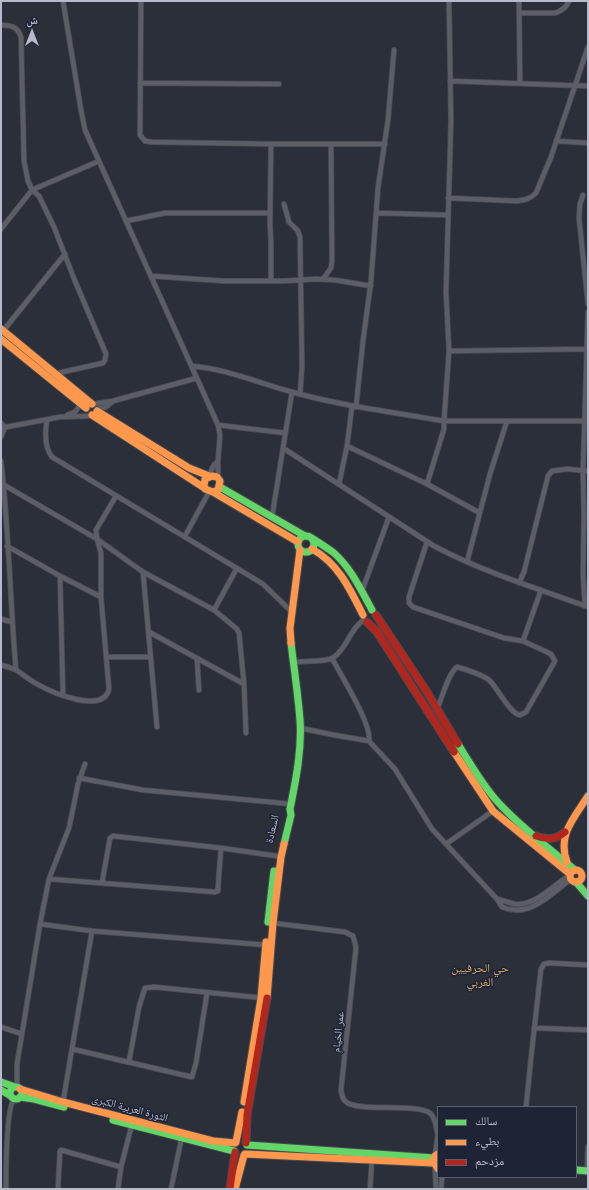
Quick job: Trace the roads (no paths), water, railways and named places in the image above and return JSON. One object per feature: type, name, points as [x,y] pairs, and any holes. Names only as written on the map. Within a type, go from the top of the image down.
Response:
[{"type":"street","points":[[63,1],[84,124],[89,140],[218,425],[220,435],[218,478],[220,487]]},
{"type":"street","points":[[141,1],[140,135],[145,141],[271,144],[385,144]]},
{"type":"street","points":[[427,484],[444,428],[448,352],[446,292],[451,121],[449,1]]},
{"type":"street","points":[[520,1],[520,83]]},
{"type":"street","points":[[520,13],[555,13],[564,9],[569,1]]},
{"type":"street","points":[[1,25],[12,26],[20,32],[21,37],[24,160],[28,181],[32,190],[39,196],[54,227],[106,354],[103,363],[98,365],[54,374]]},
{"type":"street","points":[[448,198],[517,200],[532,198],[536,193],[556,141],[588,47]]},
{"type":"street","points":[[339,484],[354,406],[371,286],[378,188],[385,144],[394,50]]},
{"type":"street","points":[[450,81],[588,86]]},
{"type":"street","points":[[140,83],[279,84]]},
{"type":"street","points":[[556,141],[588,143]]},
{"type":"street","points":[[271,144],[270,213],[272,281]]},
{"type":"street","points":[[323,280],[331,268],[332,261],[331,144]]},
{"type":"street","points":[[1,229],[32,190],[99,161]]},
{"type":"street","points":[[583,195],[580,204],[579,218],[588,304]]},
{"type":"street","points":[[284,204],[289,222],[298,231],[300,237],[302,367],[300,394]]},
{"type":"street","points":[[126,221],[165,213],[270,213]]},
{"type":"street","points":[[376,213],[448,215]]},
{"type":"street","points":[[66,254],[2,330],[54,374],[91,409],[189,468],[218,478]]},
{"type":"street","points":[[151,276],[224,281],[323,280],[371,286]]},
{"type":"street","points":[[283,448],[427,542],[450,555],[519,583],[587,606],[583,572],[586,558],[588,312]]},
{"type":"street","points":[[1,339],[91,409],[209,491],[298,542],[306,551],[319,552],[331,562],[342,576],[365,619],[377,632],[492,811],[573,876],[580,881],[585,878]]},
{"type":"street","points":[[448,352],[588,349]]},
{"type":"street","points":[[192,366],[220,370],[292,392],[354,406],[444,421],[586,421]]},
{"type":"street","points":[[60,418],[75,412],[106,407],[113,401],[197,378]]},
{"type":"street","points":[[272,517],[292,392]]},
{"type":"street","points":[[3,428],[60,418],[91,409]]},
{"type":"street","points":[[47,420],[47,446],[52,457],[263,584],[292,612]]},
{"type":"street","points":[[467,562],[496,454],[507,421]]},
{"type":"street","points":[[1,423],[3,428],[1,437]]},
{"type":"street","points":[[218,425],[285,433]]},
{"type":"street","points":[[347,446],[427,484],[480,513]]},
{"type":"street","points":[[209,491],[204,482],[210,476],[210,471],[218,460]]},
{"type":"street","points":[[1,461],[4,485],[3,522],[7,546],[16,670]]},
{"type":"street","points":[[519,583],[529,554],[548,476],[552,471],[559,469],[586,471]]},
{"type":"street","points":[[4,485],[97,539],[143,572],[214,610],[237,629],[239,633],[244,684],[246,733]]},
{"type":"street","points":[[185,536],[209,491],[220,487],[336,554],[362,591],[374,613],[438,709],[467,759],[496,800],[521,824],[567,862]]},
{"type":"street","points":[[1,665],[16,670],[37,684],[74,700],[88,701],[104,698],[108,694],[107,657],[101,597],[101,553],[96,530],[116,496]]},
{"type":"street","points":[[362,591],[389,517]]},
{"type":"street","points":[[298,542],[300,538],[307,537]]},
{"type":"street","points":[[79,778],[143,790],[291,806],[299,761],[300,728],[290,628],[298,565],[306,551],[314,544],[307,537]]},
{"type":"street","points":[[427,542],[409,597],[409,603],[413,607],[504,638],[523,641],[551,654],[555,661],[526,712],[520,715],[514,713],[495,686],[486,678],[456,667],[454,668],[438,709]]},
{"type":"street","points":[[7,546],[101,597]]},
{"type":"street","points":[[214,610],[237,568]]},
{"type":"street","points":[[143,572],[157,728]]},
{"type":"street","points":[[60,576],[64,695]]},
{"type":"street","points":[[523,641],[541,590]]},
{"type":"street","points":[[293,662],[332,658],[339,652],[358,624],[365,619],[367,610],[374,613]]},
{"type":"street","points":[[365,619],[371,622],[374,620],[374,613]]},
{"type":"street","points":[[1,619],[12,622]]},
{"type":"street","points":[[149,632],[244,684]]},
{"type":"street","points":[[107,657],[150,657]]},
{"type":"street","points":[[332,658],[363,716],[370,734],[369,741]]},
{"type":"street","points":[[197,659],[199,690]]},
{"type":"street","points":[[300,728],[369,741],[395,769],[425,820],[432,829],[497,899],[512,903],[526,904],[573,876]]},
{"type":"street","points":[[6,1189],[4,1178],[11,1103],[15,1097],[22,1094],[17,1088],[17,1064],[40,924],[49,880],[69,828],[79,778],[84,764]]},
{"type":"street","points":[[535,836],[547,840],[559,838],[566,831],[588,796]]},
{"type":"street","name":"السعادة","points":[[236,1143],[264,998],[266,945],[270,900],[277,856],[286,814],[291,806]]},
{"type":"street","name":"السعادة","points":[[247,1144],[246,1115],[264,998],[281,857],[291,815],[291,806]]},
{"type":"street","points":[[446,844],[492,811]]},
{"type":"street","points":[[566,831],[563,846],[567,862],[573,876],[588,895]]},
{"type":"street","points":[[102,883],[111,837],[114,836],[277,856]]},
{"type":"street","points":[[49,880],[215,892],[218,891],[221,848]]},
{"type":"street","name":"عمر الخيام","points":[[273,923],[345,932],[353,936],[356,947],[341,1090],[344,1100],[347,1103],[357,1106],[408,1109],[427,1112],[430,1113],[435,1119],[437,1129]]},
{"type":"street","points":[[40,924],[92,931],[266,945]]},
{"type":"street","points":[[63,1102],[92,931]]},
{"type":"street","points":[[526,1106],[541,969],[544,964],[549,963],[588,965]]},
{"type":"street","points":[[129,1062],[139,1007],[145,988],[154,987],[264,998]]},
{"type":"street","points":[[72,1049],[192,1077],[196,1063],[207,993]]},
{"type":"street","points":[[1,1027],[22,1034]]},
{"type":"street","points":[[534,1028],[588,1030]]},
{"type":"street","name":"الثورة العربية الكبرى","points":[[1,1082],[132,1123]]},
{"type":"street","points":[[15,1097],[10,1090],[17,1088]]},
{"type":"street","name":"الثورة العربية الكبرى","points":[[1,1090],[15,1097],[34,1099],[132,1123],[234,1152]]},
{"type":"street","points":[[118,1189],[121,1167],[132,1123]]},
{"type":"street","points":[[171,1189],[182,1136]]},
{"type":"street","name":"الثورة العربية الكبرى","points":[[182,1136],[220,1143],[236,1143]]},
{"type":"street","points":[[230,1189],[234,1152],[233,1147],[240,1141],[247,1144],[292,1150],[435,1161]]},
{"type":"street","name":"عمر الخيام","points":[[436,1189],[437,1176],[435,1161],[437,1143]]},
{"type":"street","points":[[235,1189],[245,1154],[248,1150],[247,1144]]},
{"type":"street","points":[[577,1170],[587,1171],[588,1147]]},
{"type":"street","points":[[58,1189],[61,1150],[121,1167]]},
{"type":"street","points":[[234,1152],[240,1155],[372,1157]]},
{"type":"street","points":[[370,1189],[372,1157]]},
{"type":"street","points":[[441,1189],[442,1178]]},
{"type":"district","name":"حي الحرفيين الغربي","points":[[480,975]]}]
